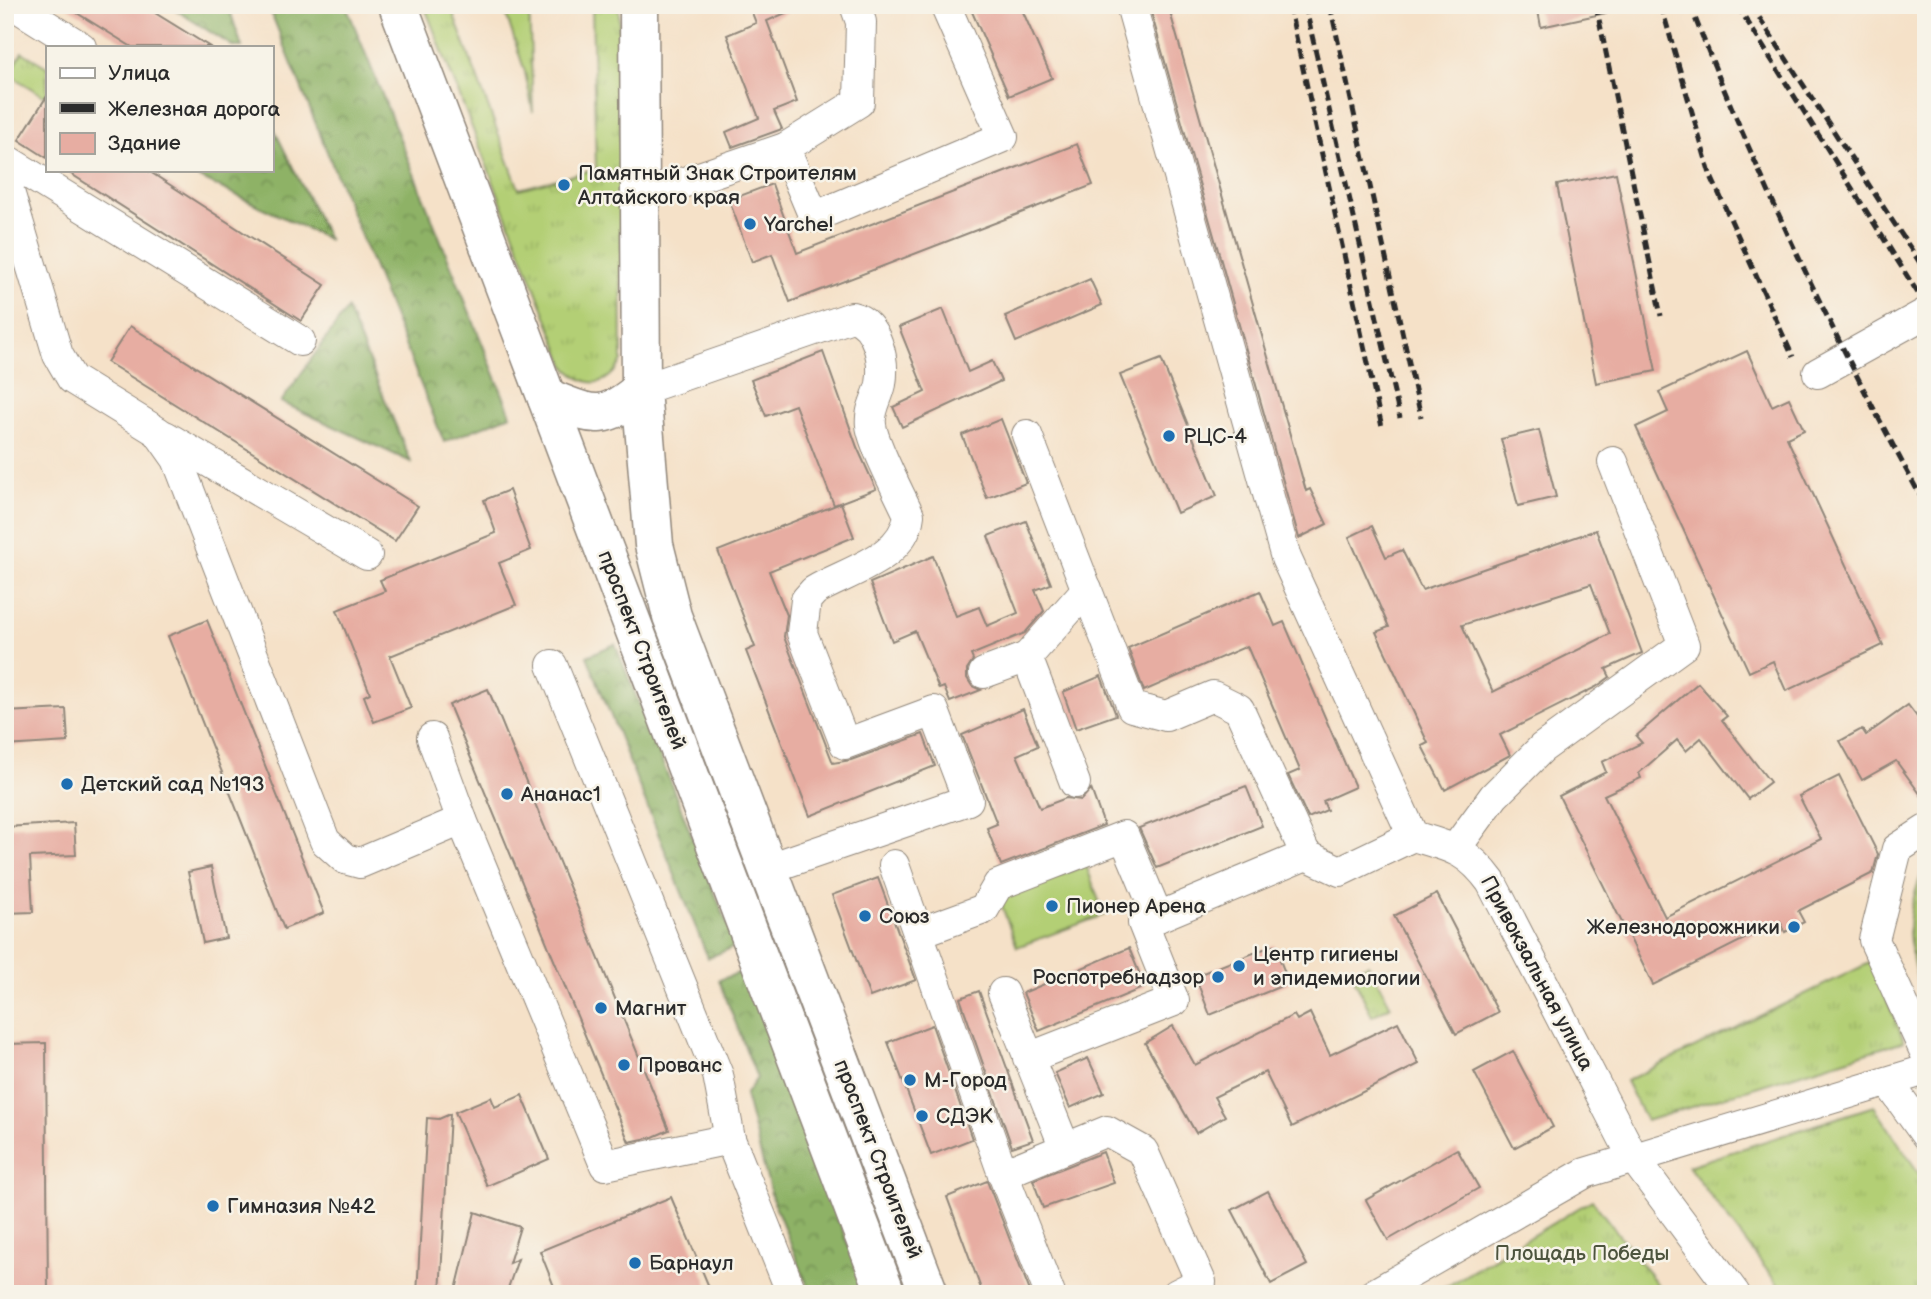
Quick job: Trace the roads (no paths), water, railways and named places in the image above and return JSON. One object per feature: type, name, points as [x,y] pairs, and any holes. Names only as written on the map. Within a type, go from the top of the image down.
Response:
[{"type":"main road","name":"проспект Строителей","points":[[398,5],[886,1294]]},
{"type":"main road","name":"проспект Строителей","points":[[639,5],[641,390],[654,545],[672,616],[929,1294]]},
{"type":"main road","points":[[547,398],[592,415],[617,410],[641,390]]},
{"type":"street","points":[[13,5],[79,46]]},
{"type":"street","points":[[641,193],[682,183],[785,148],[859,102],[861,22],[855,5]]},
{"type":"street","points":[[785,148],[814,217],[1003,137],[945,5]]},
{"type":"street","points":[[1027,435],[1132,707],[1166,716],[1213,696],[1239,709],[1306,855],[1340,872],[1413,836],[1286,558],[1131,5]]},
{"type":"street","points":[[5,159],[300,341]]},
{"type":"street","points":[[5,178],[12,229],[58,355],[72,379],[367,555]]},
{"type":"street","points":[[1818,373],[1926,313]]},
{"type":"street","points":[[641,390],[852,317],[864,320],[874,331],[881,382],[872,408],[871,426],[909,515],[908,527],[900,541],[883,555],[814,591],[806,600],[802,633],[845,744],[934,711],[968,800],[767,869]]},
{"type":"street","points":[[158,432],[177,459],[325,841],[345,859],[360,863],[462,820]]},
{"type":"street","points":[[1456,848],[1494,796],[1542,748],[1684,645],[1613,463]]},
{"type":"street","points":[[984,673],[1027,657],[1087,589]]},
{"type":"street","points":[[1027,657],[1075,783]]},
{"type":"street","points":[[552,665],[718,1075],[730,1139],[792,1294]]},
{"type":"street","points":[[432,738],[462,820],[605,1164],[730,1139]]},
{"type":"street","points":[[1926,830],[1897,849],[1874,940],[1926,1054]]},
{"type":"street","points":[[918,933],[984,909],[998,885],[1124,836],[1158,917]]},
{"type":"street","name":"Привокзальная улица","points":[[1413,836],[1456,848],[1476,861],[1491,882],[1633,1157],[1735,1294]]},
{"type":"street","points":[[1028,1058],[1174,1002],[1143,923],[1306,855]]},
{"type":"street","points":[[894,865],[1003,1174],[1051,1294]]},
{"type":"street","points":[[1003,993],[1065,1148]]},
{"type":"street","points":[[1374,1294],[1585,1173],[1926,1070]]},
{"type":"street","points":[[1888,1082],[1926,1135]]},
{"type":"street","points":[[1003,1174],[1107,1131],[1143,1151],[1202,1282],[1177,1294]]},
{"type":"railway","points":[[1289,5],[1382,427]]},
{"type":"railway","points":[[1305,5],[1400,418]]},
{"type":"railway","points":[[1330,5],[1421,417]]},
{"type":"railway","points":[[1596,5],[1661,316]]},
{"type":"railway","points":[[1661,5],[1710,174],[1793,357]]},
{"type":"railway","points":[[1690,5],[1800,260],[1861,384],[1926,506]]},
{"type":"railway","points":[[1737,5],[1926,306]]},
{"type":"railway","points":[[1751,5],[1926,272]]},
{"type":"place","name":"Памятный Знак Строителям Алтайского края","points":[[564,185]]},
{"type":"place","name":"Yarche!","points":[[750,224]]},
{"type":"place","name":"РЦС-4","points":[[1169,436]]},
{"type":"place","name":"Детский сад №193","points":[[67,784]]},
{"type":"place","name":"Ананас1","points":[[507,794]]},
{"type":"place","name":"Пионер Арена","points":[[1052,906]]},
{"type":"place","name":"Союз","points":[[865,916]]},
{"type":"place","name":"Железнодорожники","points":[[1794,927]]},
{"type":"place","name":"Центр гигиены и эпидемиологии","points":[[1239,966]]},
{"type":"place","name":"Роспотребнадзор","points":[[1218,977]]},
{"type":"place","name":"Магнит","points":[[601,1008]]},
{"type":"place","name":"Прованс","points":[[624,1065]]},
{"type":"place","name":"М-Город","points":[[910,1080]]},
{"type":"place","name":"СДЭК","points":[[922,1116]]},
{"type":"place","name":"Гимназия №42","points":[[213,1206]]},
{"type":"place","name":"Барнаул","points":[[635,1263]]},
{"type":"park label","name":"Площадь Победы","points":[[1582,1253]]}]
